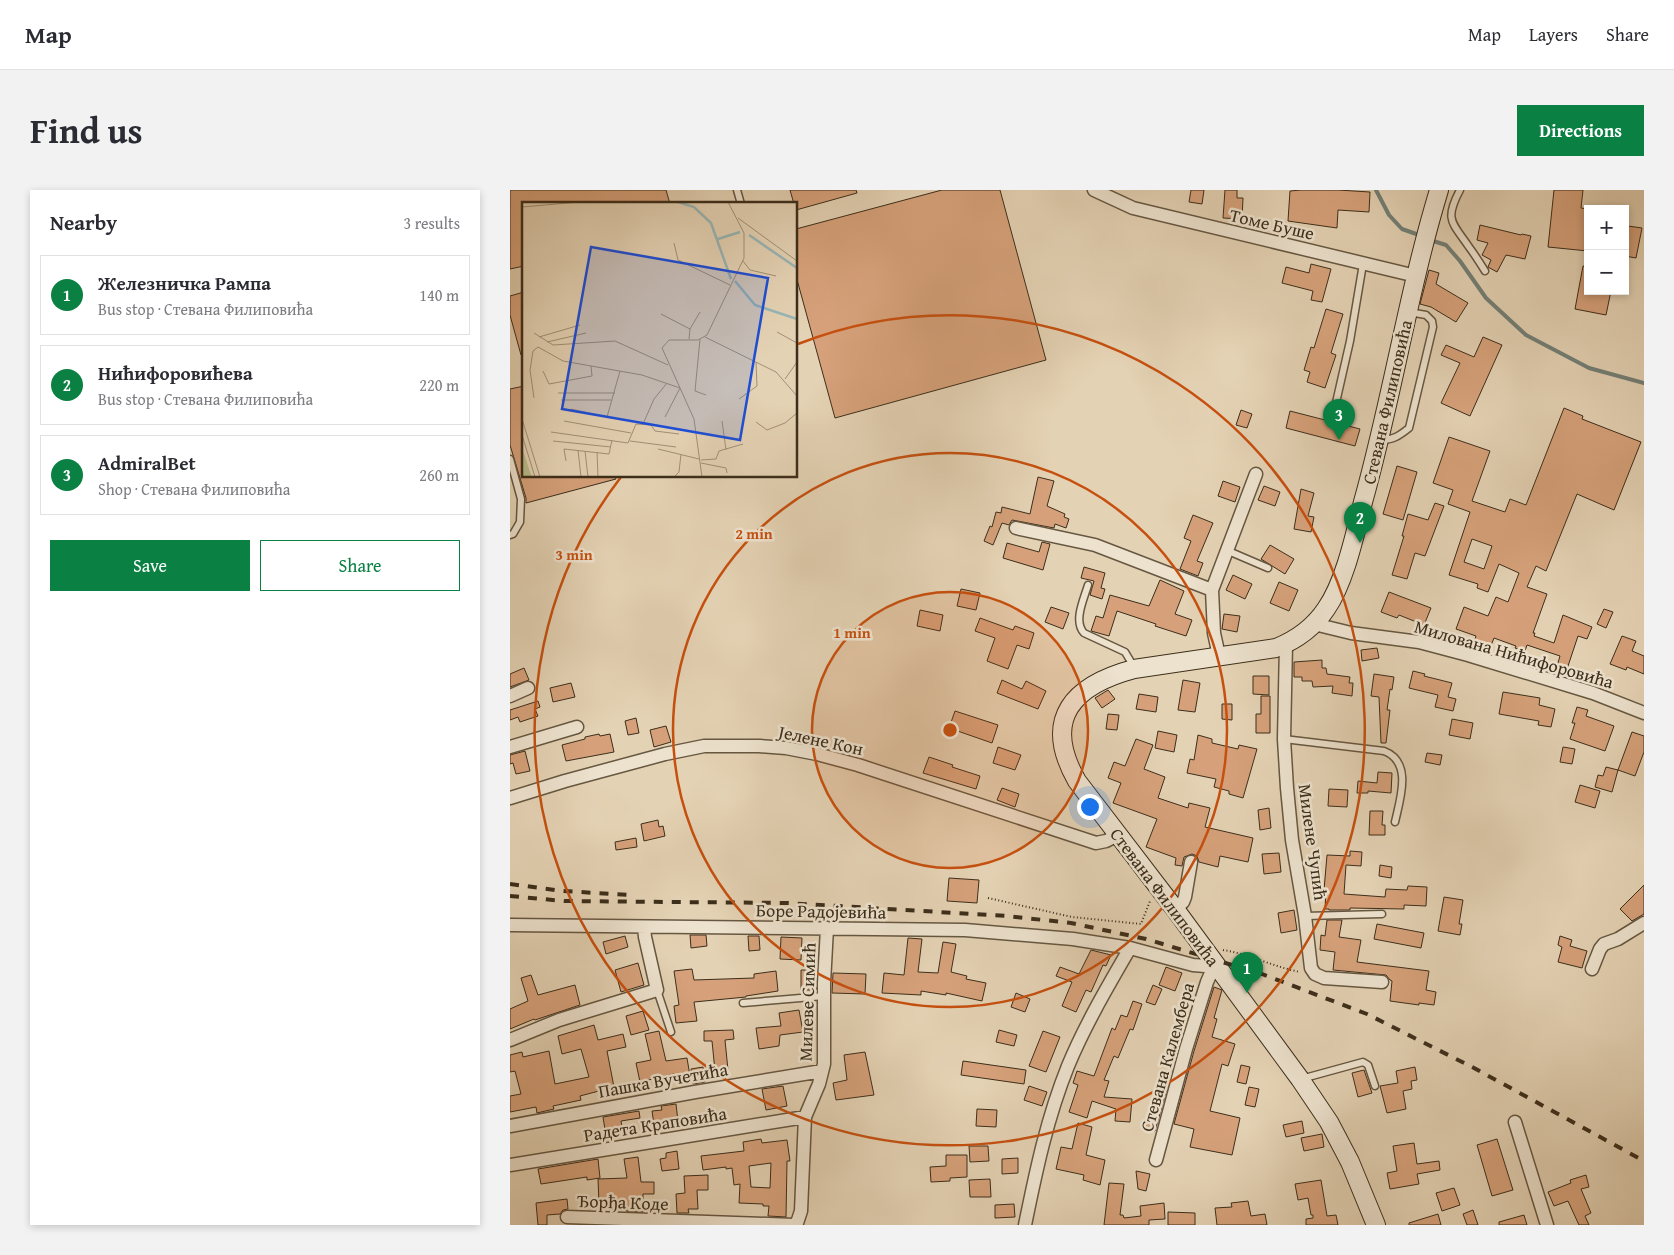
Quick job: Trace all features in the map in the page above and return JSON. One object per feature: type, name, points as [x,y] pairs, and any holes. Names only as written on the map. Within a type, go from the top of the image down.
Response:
[{"type":"main road","name":"Стевана Филиповића","points":[[1376,1225],[1339,1140],[1300,1079],[1073,774],[1064,751],[1062,736],[1064,719],[1075,699],[1105,678],[1134,668],[1265,650],[1286,644],[1314,624],[1327,608],[1336,590],[1357,527],[1380,440],[1416,276],[1440,190]]},
{"type":"street","name":"Томе Буше","points":[[1094,190],[1133,208],[1416,276]]},
{"type":"street","points":[[1219,656],[1214,633],[1212,590],[1256,474]]},
{"type":"street","points":[[1016,528],[1095,545],[1212,590]]},
{"type":"street","name":"Милована Нићифоровића","points":[[1314,624],[1350,633],[1419,642],[1468,655],[1593,693],[1644,713]]},
{"type":"street","name":"Милене Чупић","points":[[1286,644],[1284,739],[1292,840],[1305,916],[1311,968],[1315,974]]},
{"type":"street","points":[[510,696],[528,688]]},
{"type":"street","points":[[510,747],[577,727]]},
{"type":"street","name":"Јелене Кон","points":[[510,798],[665,754],[704,746],[760,746],[802,751],[858,765],[1096,843],[1106,841],[1118,835]]},
{"type":"street","points":[[1175,909],[1183,902],[1185,897],[1191,862]]},
{"type":"street","points":[[1592,969],[1604,944],[1618,939],[1644,923]]},
{"type":"street","name":"Боре Радојевића","points":[[510,925],[965,930],[1073,938],[1130,948],[1193,965],[1215,964]]},
{"type":"street","points":[[510,1040],[559,1020],[657,990],[644,927]]},
{"type":"street","name":"Милеве Симић","points":[[797,1223],[800,1221],[801,1211],[805,1117],[822,1071],[825,1052],[823,1038],[827,928]]},
{"type":"street","points":[[1025,1225],[1046,1128],[1068,1066],[1103,994],[1130,948]]},
{"type":"street","name":"Стевана Калембера","points":[[1156,1160],[1186,1049],[1207,982],[1215,964]]},
{"type":"street","points":[[1315,974],[1324,978],[1382,982]]},
{"type":"street","name":"Пашка Вучетића","points":[[510,1126],[694,1092],[822,1071]]},
{"type":"street","name":"Радета Краповића","points":[[510,1165],[805,1117]]},
{"type":"street","points":[[1515,1122],[1547,1225]]},
{"type":"street","name":"Ђорђа Коде","points":[[568,1217],[794,1225],[797,1223]]},
{"type":"lane","points":[[1460,190],[1454,200],[1450,214],[1452,224],[1485,271]]},
{"type":"lane","points":[[1335,407],[1350,341],[1363,264]]},
{"type":"lane","points":[[1380,440],[1392,440],[1400,436],[1408,428],[1433,327],[1432,321],[1426,315],[1408,312]]},
{"type":"lane","points":[[510,459],[521,499],[520,522],[514,534],[510,535]]},
{"type":"lane","points":[[1226,550],[1268,568]]},
{"type":"lane","points":[[1088,585],[1079,619],[1080,628],[1084,633],[1126,652],[1134,668]]},
{"type":"lane","points":[[1284,739],[1384,750],[1391,753],[1399,762],[1403,775],[1395,822]]},
{"type":"lane","points":[[1305,916],[1382,914]]},
{"type":"lane","points":[[657,990],[671,1032]]},
{"type":"lane","points":[[743,1003],[824,996]]},
{"type":"lane","points":[[1300,1079],[1363,1062],[1368,1065],[1375,1086]]},
{"type":"path","points":[[988,898],[1072,917],[1141,924],[1156,884]]},
{"type":"path","points":[[1204,949],[1232,952],[1281,968],[1315,974]]},
{"type":"building","points":[[510,190],[666,190],[669,202],[522,202],[522,266],[510,269]]},
{"type":"building","points":[[790,190],[856,190],[857,193],[798,209],[798,202],[793,202]]},
{"type":"building","points":[[942,190],[1000,190],[1046,360],[835,418],[798,283],[798,228]]},
{"type":"building","points":[[1191,190],[1204,190],[1202,204],[1189,202]]},
{"type":"building","points":[[1225,190],[1237,190],[1237,198],[1243,198],[1242,219],[1223,218]]},
{"type":"building","points":[[1554,190],[1583,190],[1581,208],[1584,208],[1584,251],[1548,247]]},
{"type":"building","points":[[1290,191],[1370,192],[1369,212],[1338,210],[1337,228],[1288,221]]},
{"type":"building","points":[[1480,225],[1531,236],[1525,259],[1506,255],[1497,272],[1488,267],[1491,260],[1482,255],[1488,243],[1477,240]]},
{"type":"building","points":[[1629,226],[1642,228],[1636,258],[1629,257]]},
{"type":"building","points":[[1311,264],[1331,269],[1322,302],[1311,300],[1313,291],[1282,283],[1286,267],[1309,273]]},
{"type":"building","points":[[1583,266],[1584,295],[1610,295],[1606,315],[1575,309]]},
{"type":"building","points":[[1429,270],[1439,273],[1436,284],[1468,303],[1456,322],[1431,307],[1420,304]]},
{"type":"building","points":[[522,293],[522,355],[510,315],[510,296]]},
{"type":"building","points":[[1326,309],[1343,314],[1331,353],[1336,355],[1325,388],[1307,382],[1310,372],[1304,370],[1311,347],[1314,348]]},
{"type":"building","points":[[1483,337],[1502,345],[1470,416],[1441,403],[1460,363],[1441,355],[1446,345],[1474,357]]},
{"type":"building","points":[[522,386],[522,478],[616,479],[526,503],[510,445],[510,389]]},
{"type":"building","points":[[1564,408],[1583,416],[1582,419],[1641,442],[1614,510],[1577,494],[1546,571],[1536,566],[1527,587],[1547,594],[1533,633],[1535,633],[1534,636],[1554,643],[1563,615],[1592,627],[1587,639],[1578,636],[1567,669],[1557,666],[1560,656],[1527,645],[1525,651],[1494,638],[1490,648],[1474,642],[1476,636],[1456,629],[1464,607],[1488,616],[1496,597],[1508,602],[1519,573],[1499,564],[1488,592],[1477,588],[1478,584],[1449,575],[1470,512],[1448,504],[1453,490],[1433,483],[1449,437],[1490,451],[1472,501],[1505,512],[1510,499],[1526,505]],"holes":[[[1472,539],[1492,546],[1484,569],[1464,562]]]},
{"type":"building","points":[[1241,410],[1252,414],[1247,428],[1236,425]]},
{"type":"building","points":[[1290,411],[1360,429],[1355,446],[1286,428]]},
{"type":"building","points":[[1397,466],[1417,472],[1403,520],[1383,514]]},
{"type":"building","points":[[1038,477],[1054,481],[1047,506],[1065,514],[1064,517],[1069,519],[1066,528],[1055,524],[1054,528],[1012,520],[1009,525],[1002,523],[993,545],[984,541],[990,526],[992,527],[996,512],[1001,513],[1002,507],[1030,514]]},
{"type":"building","points":[[1223,481],[1240,487],[1235,502],[1218,496]]},
{"type":"building","points":[[1264,486],[1280,492],[1275,506],[1258,500]]},
{"type":"building","points":[[1301,489],[1314,493],[1308,516],[1314,517],[1311,532],[1294,529]]},
{"type":"building","points":[[1435,503],[1444,506],[1425,556],[1415,553],[1407,579],[1392,575],[1404,536],[1402,536],[1408,514],[1428,520]]},
{"type":"building","points":[[1193,515],[1213,523],[1197,561],[1203,563],[1198,576],[1180,569],[1191,541],[1184,538]]},
{"type":"building","points":[[1042,542],[1050,544],[1043,570],[1003,558],[1007,543],[1039,552]]},
{"type":"building","points":[[1270,545],[1294,559],[1285,574],[1261,559]]},
{"type":"building","points":[[1084,567],[1105,573],[1101,588],[1105,589],[1102,599],[1090,595],[1094,581],[1081,578]]},
{"type":"building","points":[[1233,575],[1252,584],[1245,599],[1226,590]]},
{"type":"building","points":[[1160,580],[1184,591],[1175,614],[1192,620],[1186,636],[1117,611],[1109,636],[1091,631],[1096,616],[1103,618],[1110,595],[1149,606]]},
{"type":"building","points":[[1279,582],[1298,590],[1289,611],[1270,603]]},
{"type":"building","points":[[961,589],[980,593],[976,610],[957,606]]},
{"type":"building","points":[[1389,592],[1431,608],[1424,625],[1399,615],[1397,618],[1381,612]]},
{"type":"building","points":[[1051,607],[1069,613],[1063,629],[1045,622]]},
{"type":"building","points":[[1604,609],[1613,612],[1606,628],[1597,624]]},
{"type":"building","points":[[920,610],[943,615],[940,631],[917,626]]},
{"type":"building","points":[[1224,614],[1240,616],[1237,632],[1222,629]]},
{"type":"building","points":[[980,618],[1013,630],[1015,626],[1034,633],[1029,649],[1017,645],[1008,669],[987,661],[995,638],[975,631]]},
{"type":"building","points":[[1622,636],[1636,641],[1632,651],[1644,656],[1644,674],[1627,667],[1626,670],[1610,664]]},
{"type":"building","points":[[1377,648],[1379,658],[1362,661],[1361,650]]},
{"type":"building","points":[[1322,660],[1322,668],[1326,668],[1327,674],[1350,677],[1349,683],[1353,683],[1352,696],[1332,693],[1333,686],[1313,687],[1312,681],[1302,681],[1302,677],[1294,677],[1294,662]]},
{"type":"building","points":[[524,668],[529,680],[510,687],[510,674]]},
{"type":"building","points":[[1413,671],[1425,674],[1424,676],[1452,683],[1448,697],[1456,699],[1453,711],[1435,707],[1438,695],[1409,688]]},
{"type":"building","points":[[1374,674],[1394,677],[1387,710],[1390,710],[1386,743],[1381,743],[1379,697],[1371,696]]},
{"type":"building","points":[[1253,676],[1269,676],[1269,695],[1253,694]]},
{"type":"building","points":[[1002,680],[1022,689],[1026,681],[1046,691],[1038,709],[997,693]]},
{"type":"building","points":[[1183,680],[1200,683],[1195,712],[1178,710]]},
{"type":"building","points":[[571,683],[575,697],[553,702],[550,688]]},
{"type":"building","points":[[1108,690],[1115,699],[1102,708],[1095,698]]},
{"type":"building","points":[[1503,692],[1540,698],[1539,705],[1555,709],[1551,727],[1538,725],[1539,721],[1499,714]]},
{"type":"building","points":[[1139,694],[1158,697],[1156,712],[1136,709]]},
{"type":"building","points":[[1261,696],[1270,696],[1270,733],[1256,733],[1256,714],[1261,714]]},
{"type":"building","points":[[538,701],[540,707],[535,709],[538,716],[520,722],[518,717],[510,720],[510,710]]},
{"type":"building","points":[[1222,704],[1232,704],[1232,720],[1222,719]]},
{"type":"building","points":[[1577,707],[1588,710],[1586,716],[1614,726],[1605,751],[1570,739]]},
{"type":"building","points":[[955,711],[998,725],[992,743],[949,728]]},
{"type":"building","points":[[1108,714],[1119,715],[1117,730],[1106,729]]},
{"type":"building","points":[[636,718],[639,733],[628,735],[625,721]]},
{"type":"building","points":[[1452,719],[1473,723],[1470,739],[1449,735]]},
{"type":"building","points":[[666,726],[671,742],[654,747],[650,730]]},
{"type":"building","points":[[1158,731],[1177,735],[1174,752],[1155,748]]},
{"type":"building","points":[[1632,732],[1644,736],[1644,752],[1635,776],[1618,770]]},
{"type":"building","points":[[599,734],[600,736],[610,734],[614,752],[566,761],[562,745]]},
{"type":"building","points":[[1198,735],[1212,739],[1212,743],[1238,749],[1239,745],[1257,749],[1243,798],[1229,794],[1229,791],[1214,787],[1216,779],[1187,773],[1190,759],[1194,760]]},
{"type":"building","points":[[1136,739],[1153,745],[1144,769],[1165,777],[1158,798],[1188,808],[1189,803],[1210,808],[1205,827],[1253,838],[1248,862],[1220,856],[1218,867],[1199,862],[1197,856],[1192,854],[1184,857],[1182,866],[1175,865],[1176,858],[1146,847],[1157,819],[1113,803],[1121,783],[1108,778],[1114,762],[1125,766]]},
{"type":"building","points":[[998,747],[1021,755],[1015,770],[993,763]]},
{"type":"building","points":[[1563,747],[1575,749],[1572,764],[1560,762]]},
{"type":"building","points":[[525,751],[530,771],[516,774],[513,763],[510,764],[510,755]]},
{"type":"building","points":[[1427,753],[1442,755],[1440,765],[1425,762]]},
{"type":"building","points":[[929,757],[980,776],[976,789],[923,773]]},
{"type":"building","points":[[1606,767],[1618,770],[1612,792],[1595,787],[1598,775],[1603,776]]},
{"type":"building","points":[[1378,772],[1392,773],[1391,793],[1368,791],[1368,793],[1357,793],[1358,781],[1377,783]]},
{"type":"building","points":[[1580,785],[1600,791],[1595,808],[1575,802]]},
{"type":"building","points":[[1002,788],[1019,794],[1015,807],[997,800]]},
{"type":"building","points":[[1329,789],[1348,790],[1347,807],[1328,806]]},
{"type":"building","points":[[1269,808],[1271,828],[1260,830],[1258,810]]},
{"type":"building","points":[[1370,811],[1383,811],[1382,825],[1385,825],[1385,835],[1369,835]]},
{"type":"building","points":[[658,820],[659,827],[663,826],[665,836],[644,841],[641,824]]},
{"type":"building","points":[[636,838],[637,847],[616,850],[615,842]]},
{"type":"building","points":[[1350,851],[1362,852],[1361,866],[1346,865],[1344,894],[1385,897],[1386,889],[1407,890],[1408,886],[1427,887],[1426,906],[1404,905],[1404,909],[1325,909],[1326,890],[1324,890],[1327,855],[1350,856]]},
{"type":"building","points":[[1279,853],[1281,872],[1264,874],[1262,854]]},
{"type":"building","points":[[1380,865],[1392,867],[1391,878],[1379,876]]},
{"type":"building","points":[[949,878],[979,880],[977,903],[947,901]]},
{"type":"building","points":[[1644,885],[1644,914],[1632,921],[1620,909]]},
{"type":"building","points":[[1444,897],[1463,900],[1459,924],[1462,924],[1460,935],[1438,931]]},
{"type":"building","points":[[1294,910],[1297,930],[1281,933],[1278,913]]},
{"type":"building","points":[[1327,920],[1342,920],[1339,937],[1361,940],[1357,962],[1429,971],[1426,990],[1436,992],[1434,1005],[1390,1001],[1392,981],[1386,975],[1333,970],[1335,952],[1320,950],[1321,935],[1325,936]]},
{"type":"building","points":[[1377,924],[1424,933],[1421,948],[1374,939]]},
{"type":"building","points":[[690,935],[706,935],[707,946],[691,948]]},
{"type":"building","points":[[625,936],[628,947],[606,954],[603,942]]},
{"type":"building","points":[[748,936],[759,936],[760,950],[749,951]]},
{"type":"building","points":[[1560,936],[1572,940],[1570,946],[1587,951],[1582,968],[1558,962],[1562,947],[1558,945]]},
{"type":"building","points":[[781,937],[802,938],[801,960],[780,959]]},
{"type":"building","points":[[908,938],[922,939],[918,972],[938,973],[943,942],[956,944],[951,972],[967,976],[966,979],[986,983],[982,1001],[946,993],[946,995],[921,991],[921,995],[882,993],[884,973],[904,975]]},
{"type":"building","points":[[1091,950],[1111,955],[1106,966],[1103,965],[1091,992],[1086,990],[1076,1012],[1062,1006],[1072,982],[1056,976],[1060,967],[1079,974]]},
{"type":"building","points":[[638,963],[644,985],[621,992],[615,970]]},
{"type":"building","points":[[1166,967],[1182,973],[1175,991],[1159,985]]},
{"type":"building","points":[[692,969],[694,980],[754,978],[754,974],[776,971],[778,991],[746,997],[694,1002],[697,1021],[676,1023],[674,1006],[679,1005],[674,971]]},
{"type":"building","points":[[801,970],[817,970],[816,990],[801,990]]},
{"type":"building","points":[[833,973],[866,974],[865,994],[832,993]]},
{"type":"building","points":[[531,975],[538,995],[575,985],[580,1005],[534,1019],[510,1029],[510,1009],[528,1001],[521,978]]},
{"type":"building","points":[[1153,985],[1162,989],[1155,1005],[1146,1002]]},
{"type":"building","points":[[1214,987],[1222,990],[1214,1018],[1217,1019],[1212,1037],[1235,1044],[1228,1066],[1222,1064],[1210,1111],[1240,1118],[1232,1155],[1190,1147],[1194,1129],[1174,1124]]},
{"type":"building","points":[[1016,993],[1030,999],[1025,1012],[1011,1007]]},
{"type":"building","points":[[1133,1001],[1142,1004],[1133,1030],[1130,1029],[1118,1058],[1114,1056],[1104,1080],[1109,1081],[1104,1097],[1132,1099],[1130,1122],[1115,1121],[1116,1109],[1092,1101],[1087,1118],[1069,1112],[1078,1085],[1073,1083],[1077,1071],[1094,1076],[1112,1028],[1115,1030],[1121,1015],[1127,1017]]},
{"type":"building","points":[[799,1010],[803,1032],[780,1035],[779,1046],[759,1049],[756,1028],[781,1026],[779,1013]]},
{"type":"building","points":[[643,1011],[649,1030],[631,1035],[626,1016]]},
{"type":"building","points":[[594,1025],[598,1040],[623,1034],[626,1047],[607,1051],[614,1087],[580,1096],[581,1100],[553,1106],[554,1109],[537,1113],[536,1107],[510,1112],[510,1096],[521,1094],[515,1071],[510,1072],[510,1055],[522,1052],[523,1057],[549,1051],[555,1084],[589,1077],[581,1049],[562,1054],[558,1036]]},
{"type":"building","points":[[733,1030],[734,1039],[725,1040],[728,1070],[715,1071],[712,1041],[704,1041],[704,1031]]},
{"type":"building","points":[[999,1030],[1017,1035],[1014,1046],[996,1042]]},
{"type":"building","points":[[659,1031],[666,1061],[687,1058],[690,1076],[674,1078],[674,1074],[640,1082],[636,1063],[651,1060],[645,1034]]},
{"type":"building","points":[[1043,1031],[1060,1037],[1046,1072],[1029,1066]]},
{"type":"building","points":[[865,1052],[874,1095],[836,1100],[833,1083],[847,1080],[844,1055]]},
{"type":"building","points":[[963,1061],[1026,1070],[1024,1084],[961,1075]]},
{"type":"building","points":[[1241,1065],[1250,1067],[1246,1084],[1237,1082]]},
{"type":"building","points":[[703,1067],[705,1082],[693,1084],[691,1069]]},
{"type":"building","points":[[1415,1067],[1417,1080],[1411,1081],[1412,1089],[1403,1091],[1406,1109],[1387,1113],[1380,1086],[1398,1083],[1396,1071]]},
{"type":"building","points":[[1364,1070],[1372,1093],[1358,1097],[1352,1073]]},
{"type":"building","points":[[1159,1075],[1170,1078],[1155,1131],[1145,1128]]},
{"type":"building","points":[[783,1086],[787,1106],[766,1110],[762,1089]]},
{"type":"building","points":[[1029,1086],[1047,1092],[1042,1106],[1024,1100]]},
{"type":"building","points":[[1249,1087],[1259,1089],[1255,1107],[1245,1105]]},
{"type":"building","points":[[676,1104],[678,1121],[654,1124],[652,1111],[662,1110],[661,1106]]},
{"type":"building","points":[[977,1109],[997,1110],[996,1127],[976,1126]]},
{"type":"building","points":[[639,1111],[640,1118],[621,1121],[623,1133],[606,1136],[603,1117]]},
{"type":"building","points":[[1302,1121],[1304,1133],[1286,1137],[1283,1125]]},
{"type":"building","points":[[1078,1123],[1092,1127],[1086,1155],[1105,1160],[1100,1185],[1083,1180],[1084,1175],[1056,1169],[1061,1147],[1072,1149]]},
{"type":"building","points":[[1322,1134],[1324,1147],[1304,1151],[1301,1138]]},
{"type":"building","points":[[761,1139],[762,1143],[787,1140],[790,1161],[787,1161],[786,1217],[768,1216],[769,1206],[763,1206],[763,1204],[739,1203],[740,1184],[734,1185],[732,1168],[703,1170],[701,1156],[744,1151],[743,1142]],"holes":[[[771,1163],[770,1188],[751,1187],[749,1166]]]},
{"type":"building","points":[[1497,1139],[1513,1190],[1492,1196],[1477,1145]]},
{"type":"building","points":[[1414,1143],[1417,1164],[1439,1161],[1440,1170],[1417,1174],[1419,1184],[1390,1189],[1387,1173],[1397,1171],[1393,1146]]},
{"type":"building","points":[[969,1146],[988,1146],[989,1161],[970,1162]]},
{"type":"building","points":[[677,1151],[679,1169],[662,1171],[660,1159],[666,1158],[666,1153]]},
{"type":"building","points":[[946,1155],[967,1155],[967,1177],[950,1178],[950,1181],[931,1182],[930,1167],[946,1166]]},
{"type":"building","points":[[638,1157],[641,1182],[654,1182],[654,1194],[643,1194],[643,1212],[626,1211],[626,1203],[599,1203],[598,1179],[627,1178],[624,1159]]},
{"type":"building","points":[[1018,1158],[1018,1173],[1002,1174],[1002,1159]]},
{"type":"building","points":[[598,1159],[600,1178],[587,1180],[587,1177],[541,1184],[538,1169]]},
{"type":"building","points":[[1136,1171],[1150,1174],[1146,1191],[1138,1189]]},
{"type":"building","points":[[708,1175],[708,1190],[697,1190],[698,1209],[688,1209],[689,1213],[677,1213],[676,1194],[685,1193],[684,1176]]},
{"type":"building","points":[[1586,1175],[1589,1187],[1581,1189],[1591,1213],[1585,1216],[1589,1225],[1579,1225],[1568,1201],[1554,1206],[1548,1192],[1571,1183],[1570,1180]]},
{"type":"building","points":[[990,1179],[991,1197],[970,1197],[969,1180]]},
{"type":"building","points":[[1321,1180],[1327,1216],[1336,1215],[1338,1225],[1306,1225],[1306,1219],[1313,1218],[1313,1215],[1311,1215],[1308,1198],[1298,1200],[1295,1184]]},
{"type":"building","points":[[1109,1183],[1124,1184],[1120,1215],[1123,1215],[1124,1218],[1141,1216],[1140,1206],[1164,1203],[1165,1219],[1149,1220],[1149,1225],[1104,1225]]},
{"type":"building","points":[[1454,1188],[1460,1205],[1442,1211],[1436,1193]]},
{"type":"building","points":[[567,1199],[568,1209],[563,1210],[560,1214],[547,1215],[547,1225],[538,1225],[536,1203]]},
{"type":"building","points":[[1248,1201],[1251,1216],[1265,1214],[1267,1225],[1217,1225],[1215,1208],[1232,1207],[1231,1203]]},
{"type":"building","points":[[1014,1204],[1015,1217],[995,1218],[995,1205]]},
{"type":"building","points":[[1473,1210],[1478,1225],[1467,1225],[1463,1214]]},
{"type":"building","points":[[1168,1212],[1195,1213],[1195,1225],[1168,1225]]},
{"type":"building","points":[[1438,1214],[1441,1225],[1409,1225],[1409,1223]]},
{"type":"building","points":[[1524,1215],[1527,1225],[1499,1225],[1499,1222]]},
{"type":"waterway","points":[[1376,190],[1389,215],[1402,229],[1422,236]]},
{"type":"waterway","points":[[1430,240],[1446,245],[1460,261],[1486,298],[1526,335],[1589,368],[1644,383]]},
{"type":"railway","points":[[510,884],[563,891],[630,895]]},
{"type":"railway","points":[[510,896],[564,901],[787,903],[1007,916],[1071,923],[1146,939],[1262,974],[1367,1014],[1474,1068],[1644,1161]]},
{"type":"place","name":"AdmiralBet","points":[[1339,440]]},
{"type":"place","name":"Нићифоровићева","points":[[1360,543]]},
{"type":"place","name":"Железничка Рампа","points":[[1247,993]]}]
